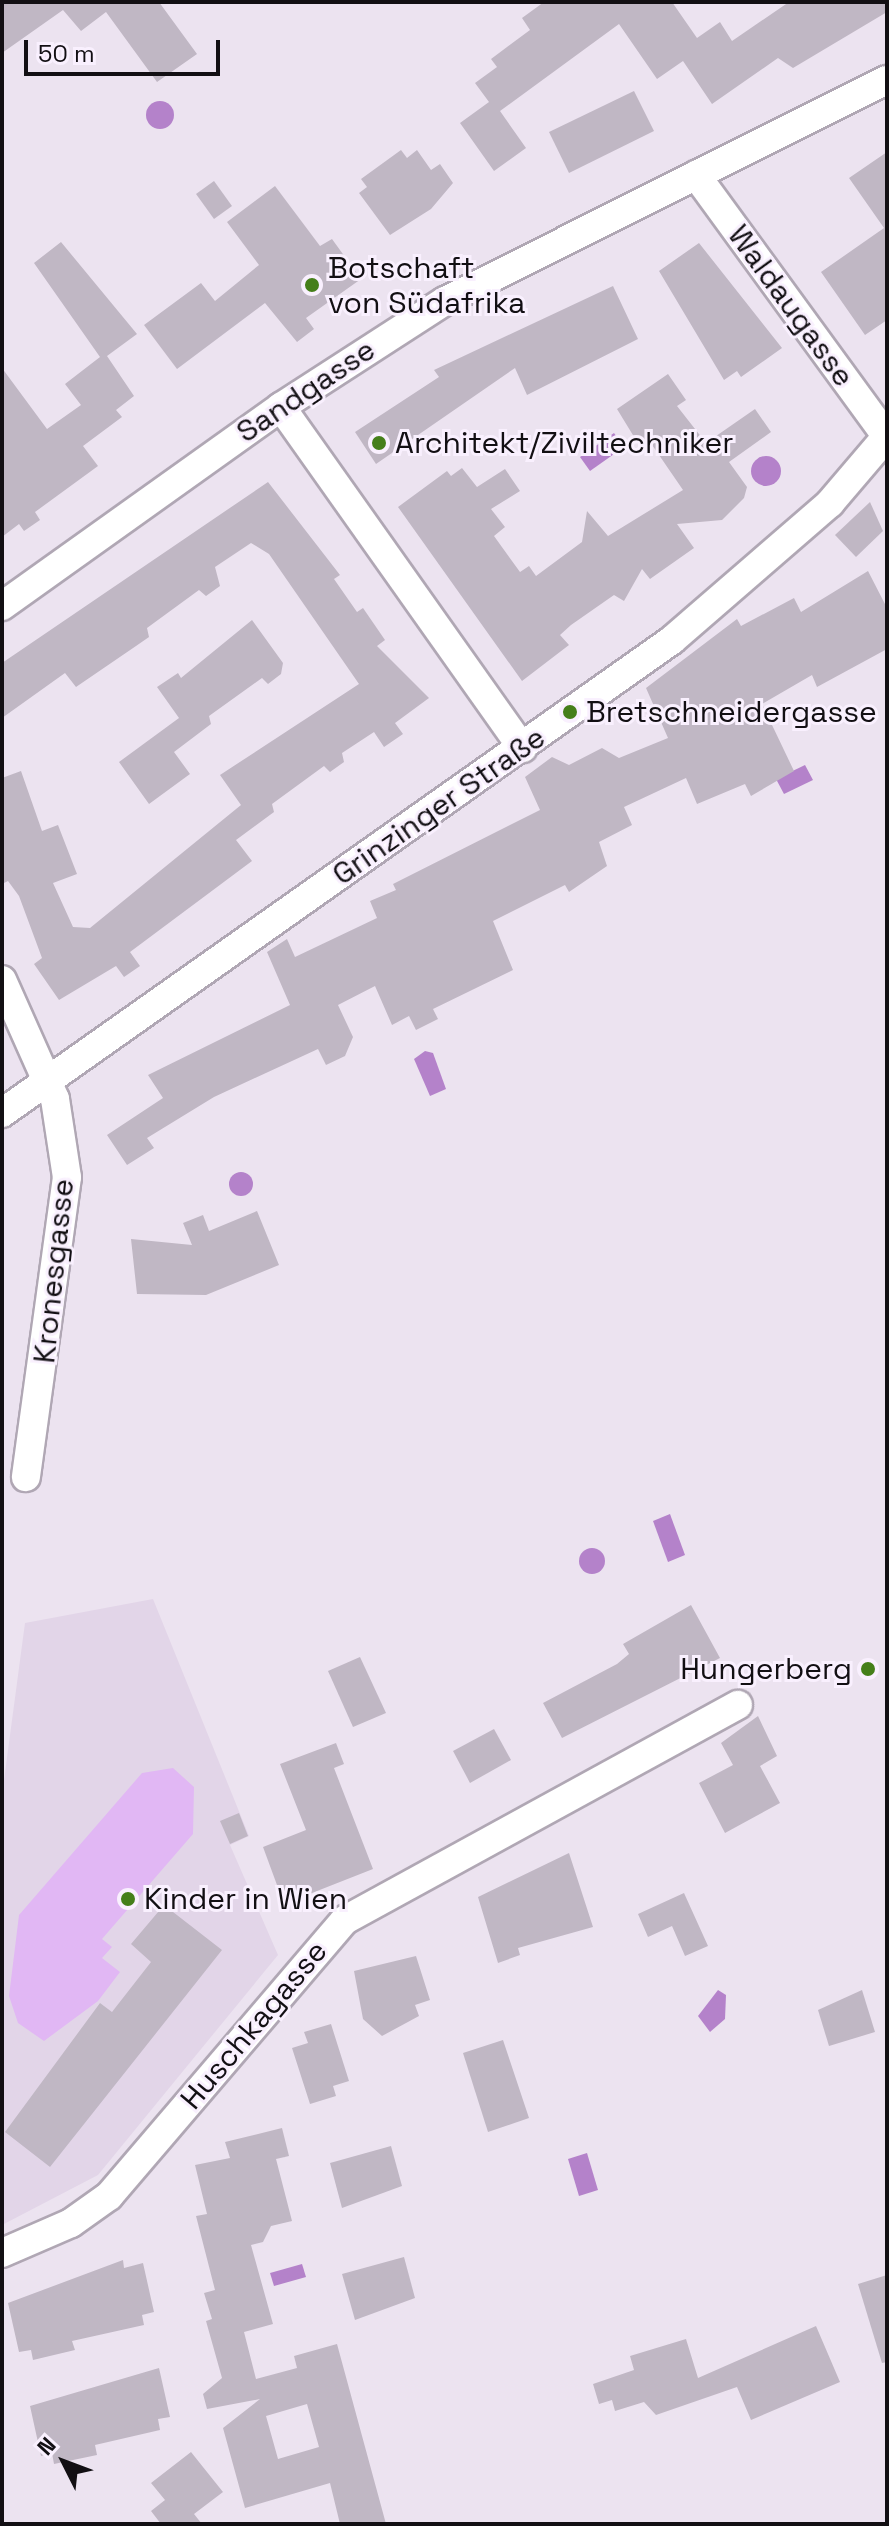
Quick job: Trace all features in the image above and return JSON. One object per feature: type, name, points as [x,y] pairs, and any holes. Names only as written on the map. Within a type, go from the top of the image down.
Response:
[{"type":"street","name":"Sandgasse","points":[[2,606],[281,407],[445,301],[887,80]]},
{"type":"street","name":"Waldaugasse","points":[[696,175],[887,436]]},
{"type":"street","points":[[281,407],[522,748]]},
{"type":"street","name":"Grinzinger Straße","points":[[2,1113],[522,748],[734,592],[830,503],[887,436]]},
{"type":"street","name":"Kronesgasse","points":[[2,980],[44,1085],[55,1099],[67,1177],[26,1477]]},
{"type":"street","name":"Huschkagasse","points":[[2,2253],[71,2223],[109,2196],[345,1920],[738,1705]]},
{"type":"shaded area","points":[[160,101],[170,105],[174,115],[170,125],[160,129],[150,125],[146,115],[150,105]]},
{"type":"shaded area","points":[[614,433],[624,447],[590,471],[580,457]]},
{"type":"shaded area","points":[[766,456],[772,457],[780,465],[780,477],[772,485],[766,486],[760,485],[752,477],[751,471],[752,465],[760,457]]},
{"type":"shaded area","points":[[805,765],[813,780],[784,794],[776,779]]},
{"type":"shaded area","points":[[425,1051],[433,1053],[446,1089],[430,1096],[414,1059]]},
{"type":"shaded area","points":[[241,1172],[250,1175],[253,1184],[250,1193],[241,1196],[232,1193],[229,1184],[232,1175]]},
{"type":"shaded area","points":[[670,1514],[685,1555],[668,1562],[653,1521]]},
{"type":"shaded area","points":[[592,1548],[601,1552],[605,1561],[601,1570],[592,1574],[583,1570],[579,1561],[583,1552]]},
{"type":"shaded area","name":"Kinder in Wien","points":[[153,1599],[249,1836],[230,1845],[278,1955],[98,2175],[2,2225],[2,1795],[25,1623]]},
{"type":"shaded area","points":[[173,1768],[194,1787],[193,1834],[102,1939],[112,1947],[102,1958],[120,1972],[98,2001],[44,2041],[18,2023],[9,1996],[19,1915],[142,1773]]},
{"type":"shaded area","points":[[718,1990],[726,1995],[725,2019],[710,2032],[698,2016]]},
{"type":"shaded area","points":[[587,2153],[598,2190],[579,2196],[568,2159]]},
{"type":"shaded area","points":[[302,2264],[306,2277],[274,2286],[270,2273]]},
{"type":"building","points":[[2,2],[159,2],[197,54],[157,82],[106,12],[81,31],[63,10],[2,53]]},
{"type":"building","points":[[544,2],[672,2],[697,38],[720,22],[732,41],[789,2],[887,2],[887,12],[793,68],[778,58],[712,104],[683,61],[657,79],[619,24],[500,111],[526,148],[494,171],[460,123],[489,102],[475,83],[497,67],[491,59],[530,30],[522,18]]},
{"type":"building","points":[[634,91],[654,131],[569,173],[549,132]]},
{"type":"building","points":[[401,150],[407,158],[417,150],[431,170],[440,164],[453,183],[431,209],[390,235],[359,193],[367,187],[361,179]]},
{"type":"building","points":[[887,152],[887,320],[865,335],[821,272],[884,228],[849,178]]},
{"type":"building","points":[[214,181],[232,206],[214,219],[196,194]]},
{"type":"building","points":[[275,186],[320,246],[332,239],[361,279],[306,318],[314,329],[297,342],[265,303],[177,369],[144,325],[201,283],[215,301],[259,265],[227,222]]},
{"type":"building","points":[[61,242],[137,334],[107,356],[134,396],[116,410],[122,417],[83,446],[98,466],[35,512],[40,520],[24,531],[19,524],[2,537],[2,368],[47,429],[81,405],[65,384],[100,357],[34,263]]},
{"type":"building","points":[[699,243],[782,348],[741,377],[737,371],[724,380],[659,271]]},
{"type":"building","points":[[613,286],[638,339],[527,395],[515,368],[376,464],[355,432],[439,377],[434,370]]},
{"type":"building","points":[[668,374],[686,400],[677,406],[706,443],[755,409],[771,432],[729,462],[747,487],[744,498],[722,520],[677,524],[694,548],[650,579],[642,569],[624,601],[614,595],[571,625],[560,635],[569,645],[522,681],[398,507],[447,471],[451,476],[462,468],[477,487],[505,469],[520,491],[491,509],[505,527],[494,536],[520,572],[529,566],[536,576],[582,542],[587,511],[608,536],[683,490],[648,439],[639,445],[617,409]]},
{"type":"building","points":[[268,482],[340,575],[334,579],[357,612],[363,608],[385,640],[377,646],[429,698],[395,723],[403,734],[384,747],[374,732],[342,753],[344,762],[330,772],[324,766],[272,804],[274,812],[236,840],[252,861],[130,952],[140,966],[124,977],[116,966],[59,1000],[34,964],[42,958],[19,896],[8,881],[2,884],[2,778],[21,771],[42,831],[58,825],[77,874],[53,883],[73,927],[90,928],[241,805],[220,775],[359,684],[269,554],[251,543],[215,567],[220,586],[206,596],[199,590],[147,628],[149,637],[76,687],[65,673],[2,718],[2,663]]},
{"type":"building","points":[[870,502],[883,531],[856,557],[835,535]]},
{"type":"building","points":[[868,571],[887,608],[887,649],[817,687],[812,675],[762,704],[794,771],[751,796],[745,784],[697,804],[686,778],[624,807],[632,825],[599,842],[607,866],[569,892],[565,885],[493,921],[513,970],[433,1009],[438,1019],[416,1030],[409,1016],[392,1025],[375,986],[338,1005],[353,1037],[345,1056],[326,1065],[318,1049],[214,1097],[147,1138],[154,1148],[127,1165],[107,1135],[163,1098],[148,1075],[290,1005],[267,952],[287,939],[295,957],[377,918],[370,901],[396,890],[393,884],[540,810],[525,777],[552,757],[569,765],[602,748],[619,758],[668,738],[646,688],[737,619],[741,626],[794,598],[801,612]]},
{"type":"building","points":[[252,620],[283,663],[281,674],[268,684],[262,678],[209,716],[211,724],[174,752],[190,774],[149,804],[119,762],[179,718],[157,687],[178,673],[181,678]]},
{"type":"building","points":[[257,1211],[279,1265],[206,1295],[137,1294],[131,1239],[192,1245],[183,1223],[203,1215],[209,1231]]},
{"type":"building","points":[[691,1605],[720,1658],[562,1738],[543,1703],[617,1664],[629,1654],[623,1644]]},
{"type":"building","points":[[360,1657],[386,1713],[353,1727],[328,1671]]},
{"type":"building","points":[[758,1716],[777,1756],[760,1766],[780,1803],[725,1833],[699,1783],[733,1765],[721,1743]]},
{"type":"building","points":[[494,1729],[511,1760],[470,1783],[453,1751]]},
{"type":"building","points":[[336,1743],[344,1764],[334,1768],[373,1869],[284,1904],[263,1847],[306,1830],[280,1764]]},
{"type":"building","points":[[239,1813],[248,1836],[230,1844],[220,1821]]},
{"type":"building","points":[[569,1853],[593,1927],[518,1948],[520,1955],[498,1963],[478,1897]]},
{"type":"building","points":[[684,1893],[708,1946],[685,1956],[672,1926],[648,1937],[638,1914]]},
{"type":"building","points":[[164,1905],[222,1950],[50,2167],[5,2132],[100,2003],[112,2012],[151,1962],[131,1944]]},
{"type":"building","points":[[416,1956],[430,2000],[415,2005],[419,2016],[382,2036],[363,2019],[354,1971]]},
{"type":"building","points":[[862,1990],[875,2032],[829,2046],[818,2010]]},
{"type":"building","points":[[331,2024],[349,2081],[333,2086],[336,2096],[310,2104],[292,2048],[308,2043],[304,2032]]},
{"type":"building","points":[[503,2040],[529,2118],[488,2132],[463,2053]]},
{"type":"building","points":[[282,2128],[289,2156],[276,2159],[292,2221],[271,2226],[263,2242],[251,2245],[273,2324],[244,2332],[256,2379],[297,2368],[294,2356],[337,2344],[386,2524],[340,2524],[330,2483],[245,2508],[223,2428],[260,2399],[207,2409],[203,2394],[222,2378],[206,2321],[212,2319],[204,2293],[215,2290],[196,2216],[207,2214],[195,2165],[230,2158],[225,2142]],"holes":[[[307,2404],[319,2447],[278,2459],[266,2416]]]},
{"type":"building","points":[[391,2146],[402,2186],[342,2208],[330,2163]]},
{"type":"building","points":[[404,2257],[415,2298],[355,2320],[342,2274]]},
{"type":"building","points":[[123,2260],[124,2268],[143,2263],[154,2312],[142,2315],[144,2325],[72,2341],[75,2350],[33,2360],[31,2350],[19,2352],[8,2303]]},
{"type":"building","points":[[887,2275],[887,2362],[882,2363],[858,2284]]},
{"type":"building","points":[[816,2326],[840,2382],[751,2420],[737,2387],[656,2415],[644,2402],[615,2411],[612,2400],[599,2404],[593,2384],[634,2370],[630,2356],[686,2339],[698,2378]]},
{"type":"building","points":[[159,2368],[170,2417],[158,2419],[160,2430],[95,2445],[97,2455],[54,2464],[52,2453],[41,2456],[30,2406]]},
{"type":"building","points":[[191,2452],[223,2492],[194,2514],[202,2524],[161,2524],[151,2511],[165,2500],[151,2483]]},
{"type":"place","name":"Botschaft von Südafrika","points":[[312,285]]},
{"type":"place","name":"Architekt/Ziviltechniker","points":[[379,443]]},
{"type":"place","name":"Bretschneidergasse","points":[[570,712]]},
{"type":"place","name":"Hungerberg","points":[[868,1669]]},
{"type":"place","name":"Kinder in Wien","points":[[128,1899]]}]
